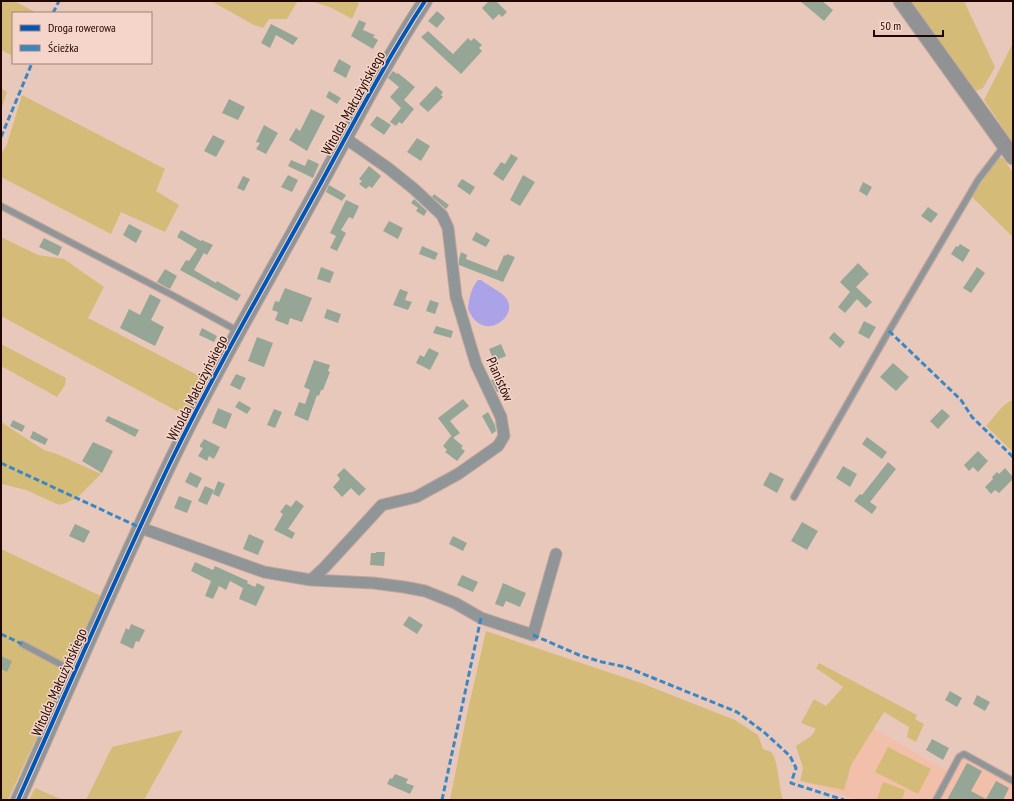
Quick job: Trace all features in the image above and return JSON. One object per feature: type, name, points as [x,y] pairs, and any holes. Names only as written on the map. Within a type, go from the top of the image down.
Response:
[{"type":"main road","points":[[901,1],[1009,151]]},
{"type":"street","name":"Witolda Małcużyńskiego","points":[[18,800],[172,459],[202,399],[345,138],[425,1]]},
{"type":"street","name":"Pianistów","points":[[311,580],[325,567],[382,505],[416,497],[458,474],[498,446],[504,436],[501,417],[476,364],[456,297],[448,228],[442,215],[419,193],[388,168],[345,138]]},
{"type":"street","points":[[141,528],[264,572],[311,580],[404,586],[455,603],[481,618],[533,635],[556,554]]},
{"type":"lane","points":[[794,497],[978,180],[1009,151]]},
{"type":"lane","points":[[1,206],[174,296],[238,332]]},
{"type":"lane","points":[[22,644],[76,672]]},
{"type":"lane","points":[[936,800],[959,757],[964,754],[1013,781]]},
{"type":"shaded area","points":[[1,1],[14,1],[35,12],[12,12],[12,56],[1,50]]},
{"type":"shaded area","points":[[211,1],[299,1],[287,19],[269,19],[263,28],[254,25]]},
{"type":"shaded area","points":[[311,1],[353,1],[359,3],[352,19],[332,8]]},
{"type":"shaded area","points":[[911,1],[964,1],[995,67],[983,88],[976,91]]},
{"type":"shaded area","points":[[1013,43],[1013,143],[984,100]]},
{"type":"shaded area","points":[[1,88],[7,92],[1,111]]},
{"type":"shaded area","points":[[22,95],[165,169],[156,191],[179,205],[165,232],[121,212],[111,234],[1,177],[1,154],[7,144]]},
{"type":"shaded area","points":[[1003,158],[1013,173],[1013,237],[972,197],[996,160]]},
{"type":"shaded area","points":[[1,237],[38,255],[64,259],[104,287],[88,318],[205,379],[186,416],[1,316]]},
{"type":"shaded area","points":[[478,280],[481,280],[506,298],[509,305],[508,312],[504,319],[498,324],[490,326],[482,325],[475,320],[468,309],[472,290]]},
{"type":"shaded area","points":[[1,344],[66,378],[65,385],[57,397],[1,366]]},
{"type":"shaded area","points":[[1010,401],[1013,401],[1013,452],[986,426],[1003,406]]},
{"type":"shaded area","points":[[1,422],[44,450],[57,454],[101,474],[78,497],[59,505],[26,490],[1,485]]},
{"type":"shaded area","points":[[1,549],[101,596],[8,800],[1,800]]},
{"type":"shaded area","points":[[486,631],[641,683],[735,720],[758,735],[763,749],[772,753],[776,762],[783,800],[450,800],[466,718]]},
{"type":"shaded area","points":[[819,663],[917,715],[915,719],[924,724],[916,742],[907,737],[909,727],[884,712],[851,765],[844,790],[800,781],[803,768],[796,746],[811,736],[816,729],[801,723],[814,699],[826,706],[843,687],[816,668]]},
{"type":"shaded area","points":[[841,710],[951,773],[959,760],[967,758],[1013,784],[1013,800],[858,800],[804,782]]},
{"type":"shaded area","points":[[183,730],[144,800],[86,800],[112,747]]},
{"type":"shaded area","points":[[888,747],[931,769],[918,794],[875,772]]},
{"type":"shaded area","points":[[883,782],[905,790],[902,800],[877,799]]},
{"type":"shaded area","points":[[35,788],[63,800],[29,800]]},
{"type":"building","points":[[489,1],[496,1],[507,12],[502,17],[499,14],[493,20],[482,8]]},
{"type":"building","points":[[800,1],[822,1],[833,10],[824,21]]},
{"type":"building","points":[[437,11],[445,18],[437,28],[428,21]]},
{"type":"building","points":[[359,20],[366,23],[363,30],[375,35],[373,37],[378,40],[373,49],[351,36]]},
{"type":"building","points":[[271,24],[298,38],[293,45],[276,35],[270,48],[261,43]]},
{"type":"building","points":[[428,31],[453,54],[468,38],[471,41],[474,38],[482,45],[479,48],[482,51],[461,74],[421,37]]},
{"type":"building","points":[[339,59],[351,66],[346,78],[333,71]]},
{"type":"building","points":[[393,71],[397,74],[398,73],[415,87],[404,100],[414,109],[402,124],[399,122],[396,126],[390,122],[401,108],[390,97],[399,87],[388,78]]},
{"type":"building","points":[[436,86],[443,92],[441,95],[443,97],[428,112],[419,104]]},
{"type":"building","points":[[329,91],[341,98],[337,104],[326,97]]},
{"type":"building","points":[[229,99],[245,107],[238,120],[222,113]]},
{"type":"building","points":[[311,109],[325,116],[307,151],[289,140],[296,128],[300,131]]},
{"type":"building","points":[[377,116],[391,125],[384,135],[370,125]]},
{"type":"building","points":[[264,125],[278,133],[266,154],[256,149],[260,143],[256,142]]},
{"type":"building","points":[[213,135],[225,141],[216,157],[204,151]]},
{"type":"building","points":[[417,138],[430,146],[421,161],[407,152]]},
{"type":"building","points":[[511,154],[518,158],[503,181],[493,174],[501,162],[505,164]]},
{"type":"building","points":[[308,159],[319,164],[313,178],[288,166],[291,160],[305,166]]},
{"type":"building","points":[[369,166],[381,176],[372,188],[369,186],[366,189],[359,184],[362,181],[359,179]]},
{"type":"building","points":[[288,175],[298,180],[292,192],[281,187]]},
{"type":"building","points":[[523,175],[535,182],[520,206],[510,200]]},
{"type":"building","points":[[243,176],[250,179],[244,191],[237,188]]},
{"type":"building","points":[[462,179],[475,187],[470,195],[457,186]]},
{"type":"building","points":[[863,182],[872,187],[867,196],[859,191]]},
{"type":"building","points":[[329,185],[346,195],[342,201],[326,192]]},
{"type":"building","points":[[434,194],[449,205],[446,209],[432,197]]},
{"type":"building","points":[[414,199],[427,211],[424,216],[416,211],[418,208],[411,203]]},
{"type":"building","points":[[346,200],[359,206],[353,219],[349,217],[341,230],[346,233],[337,251],[330,248],[336,236],[330,233]]},
{"type":"building","points":[[928,207],[938,214],[931,223],[921,216]]},
{"type":"building","points":[[389,221],[403,228],[398,239],[383,231]]},
{"type":"building","points":[[129,224],[142,231],[136,243],[123,235]]},
{"type":"building","points":[[181,230],[201,241],[202,240],[213,245],[207,255],[204,253],[194,270],[241,295],[237,301],[180,270],[186,260],[189,261],[197,249],[177,237]]},
{"type":"building","points":[[476,232],[490,240],[486,247],[472,240]]},
{"type":"building","points":[[44,238],[62,247],[58,256],[39,247]]},
{"type":"building","points":[[960,244],[970,250],[963,262],[951,254],[956,246],[958,247]]},
{"type":"building","points":[[422,246],[438,253],[435,260],[419,254]]},
{"type":"building","points":[[461,252],[467,255],[466,259],[497,271],[504,255],[506,256],[507,254],[515,257],[503,282],[459,265]]},
{"type":"building","points":[[858,263],[869,274],[856,287],[872,302],[866,308],[857,299],[845,313],[838,307],[850,292],[840,282]]},
{"type":"building","points":[[321,267],[334,272],[330,283],[317,279]]},
{"type":"building","points":[[977,267],[985,273],[971,293],[963,288]]},
{"type":"building","points":[[165,269],[177,276],[170,289],[157,282]]},
{"type":"building","points":[[285,288],[312,298],[302,322],[290,318],[288,325],[275,320],[278,312],[272,310],[275,301],[279,302]]},
{"type":"building","points":[[400,289],[408,292],[405,300],[412,302],[408,310],[393,305]]},
{"type":"building","points":[[150,294],[161,300],[151,320],[164,327],[155,346],[120,328],[129,309],[140,315]]},
{"type":"building","points":[[430,300],[439,303],[435,314],[426,311]]},
{"type":"building","points":[[327,309],[341,314],[338,323],[324,318]]},
{"type":"building","points":[[864,321],[876,327],[869,339],[858,333]]},
{"type":"building","points":[[436,326],[453,331],[451,338],[433,333]]},
{"type":"building","points":[[202,328],[217,336],[214,342],[199,335]]},
{"type":"building","points":[[834,332],[845,342],[840,348],[829,338]]},
{"type":"building","points":[[257,337],[273,343],[264,367],[248,361]]},
{"type":"building","points":[[501,344],[506,356],[494,361],[489,349]]},
{"type":"building","points":[[429,348],[439,353],[430,370],[416,363],[420,355],[424,357]]},
{"type":"building","points":[[314,360],[330,365],[328,371],[330,372],[323,390],[321,390],[319,396],[317,395],[308,421],[294,415],[299,402],[305,404],[310,390],[304,387]]},
{"type":"building","points":[[893,363],[909,377],[896,391],[880,377]]},
{"type":"building","points":[[236,374],[246,378],[240,390],[230,385]]},
{"type":"building","points":[[500,377],[504,389],[497,392],[491,380]]},
{"type":"building","points":[[463,399],[469,406],[450,421],[460,433],[453,438],[438,418]]},
{"type":"building","points":[[239,401],[251,408],[247,414],[235,407]]},
{"type":"building","points":[[218,408],[232,414],[226,429],[212,423]]},
{"type":"building","points":[[274,409],[282,412],[275,428],[267,425]]},
{"type":"building","points":[[942,409],[950,416],[938,429],[930,421]]},
{"type":"building","points":[[488,412],[495,425],[496,431],[492,434],[482,416]]},
{"type":"building","points":[[108,416],[139,430],[135,437],[105,421]]},
{"type":"building","points":[[13,420],[25,426],[22,432],[10,426]]},
{"type":"building","points":[[33,431],[48,439],[45,445],[30,438]]},
{"type":"building","points":[[451,436],[463,446],[461,448],[465,451],[457,461],[445,452],[447,450],[443,446]]},
{"type":"building","points":[[867,437],[887,452],[882,459],[862,444]]},
{"type":"building","points":[[204,439],[220,447],[214,459],[209,456],[207,461],[198,456],[203,448],[200,447],[200,445]]},
{"type":"building","points":[[93,442],[113,451],[102,473],[82,461]]},
{"type":"building","points":[[978,451],[988,461],[978,472],[973,467],[969,471],[964,465]]},
{"type":"building","points":[[888,462],[896,469],[870,502],[877,507],[872,514],[854,501],[860,494],[862,495]]},
{"type":"building","points":[[843,466],[857,474],[850,487],[836,478]]},
{"type":"building","points":[[344,468],[366,489],[359,496],[351,488],[342,497],[333,487],[340,479],[337,475]]},
{"type":"building","points":[[1005,468],[1013,479],[999,493],[995,490],[991,494],[985,487],[993,479],[992,477],[997,472],[999,474]]},
{"type":"building","points":[[190,472],[202,478],[197,488],[185,482]]},
{"type":"building","points":[[770,472],[784,479],[777,493],[763,485]]},
{"type":"building","points":[[218,481],[225,484],[219,497],[213,494]]},
{"type":"building","points":[[205,486],[214,490],[207,505],[198,501]]},
{"type":"building","points":[[179,496],[192,501],[187,513],[174,508]]},
{"type":"building","points":[[296,500],[304,506],[288,529],[295,533],[292,539],[274,530],[283,514],[280,512],[286,504],[291,507]]},
{"type":"building","points":[[802,522],[818,531],[807,550],[791,541]]},
{"type":"building","points":[[75,524],[90,531],[84,543],[69,536]]},
{"type":"building","points":[[249,534],[264,541],[258,555],[243,549]]},
{"type":"building","points":[[453,536],[467,543],[463,551],[449,544]]},
{"type":"building","points":[[385,552],[384,566],[370,565],[371,553]]},
{"type":"building","points":[[195,562],[213,570],[215,566],[248,581],[247,583],[255,587],[257,583],[265,587],[256,606],[239,599],[243,588],[230,581],[226,590],[219,586],[213,599],[205,596],[211,581],[191,571]]},
{"type":"building","points":[[462,575],[478,582],[473,592],[457,585]]},
{"type":"building","points":[[503,583],[526,593],[520,607],[506,601],[503,607],[495,604]]},
{"type":"building","points":[[409,616],[423,625],[417,634],[403,625]]},
{"type":"building","points":[[131,624],[145,630],[139,642],[136,641],[133,649],[120,643],[126,628],[129,630]]},
{"type":"building","points":[[1,656],[12,661],[7,672],[1,669]]},
{"type":"building","points":[[950,691],[962,698],[957,707],[945,700]]},
{"type":"building","points":[[977,695],[990,702],[985,711],[973,704]]},
{"type":"building","points":[[932,739],[949,748],[943,760],[926,750]]},
{"type":"building","points":[[967,763],[982,771],[971,791],[986,799],[996,781],[1009,788],[1003,800],[947,800]]},
{"type":"building","points":[[395,774],[408,779],[406,783],[414,786],[410,794],[387,784],[390,778],[392,779]]},
{"type":"marked path","points":[[54,12],[59,1]]},
{"type":"marked path","points":[[1,137],[32,64]]},
{"type":"marked path","points":[[889,331],[961,400],[972,417],[1013,457]]},
{"type":"marked path","points":[[1,463],[141,528]]},
{"type":"marked path","points":[[442,800],[481,618]]},
{"type":"marked path","points":[[1,634],[22,644]]},
{"type":"marked path","points":[[533,635],[579,655],[626,667],[737,712],[765,733],[790,756],[796,768],[791,783],[844,800]]},
{"type":"cycle path","points":[[18,800],[132,544],[188,426],[366,100],[425,1]]}]
